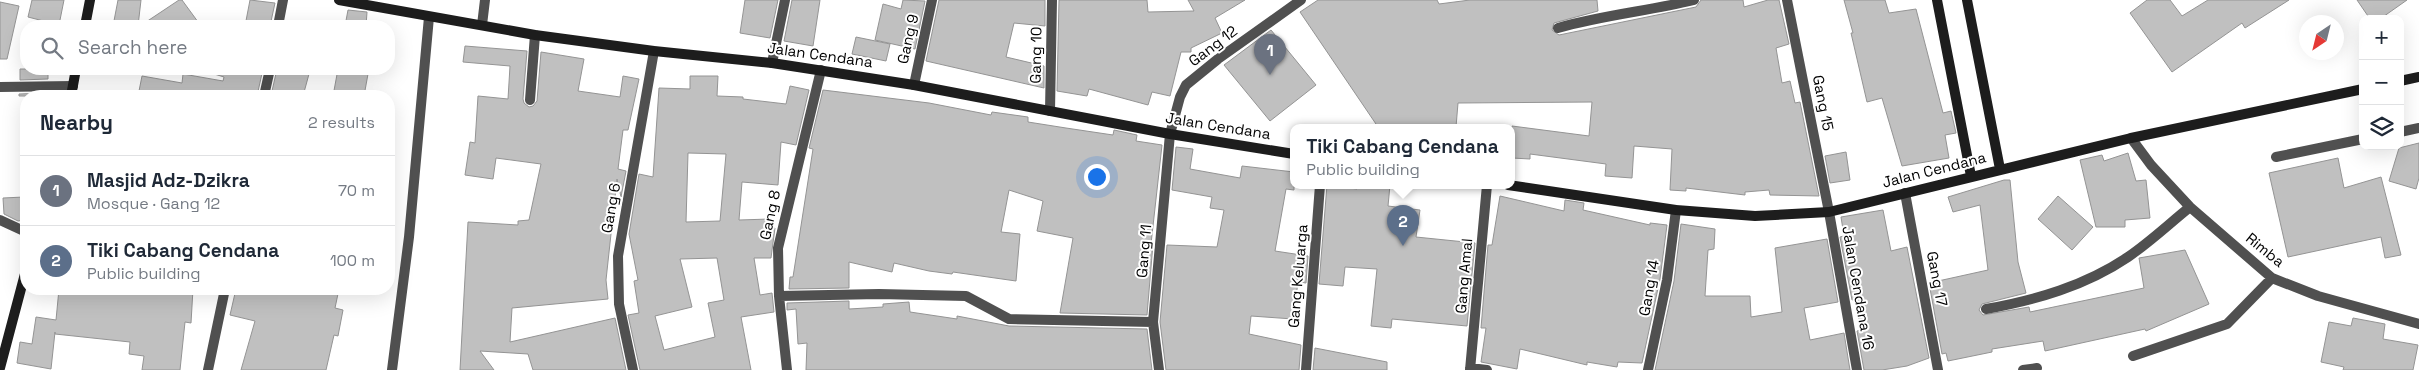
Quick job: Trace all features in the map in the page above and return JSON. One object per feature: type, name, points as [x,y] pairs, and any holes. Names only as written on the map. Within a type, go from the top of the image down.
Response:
[{"type":"street","points":[[86,20],[90,0]]},
{"type":"street","points":[[279,20],[283,0]]},
{"type":"street","name":"Jalan Cendana","points":[[339,0],[372,3],[429,17],[535,34],[654,51],[821,70],[914,85],[1170,134],[1290,153]]},
{"type":"street","points":[[482,25],[485,0]]},
{"type":"street","points":[[772,63],[785,0]]},
{"type":"street","name":"Gang 9","points":[[914,85],[932,0]]},
{"type":"street","name":"Gang 10","points":[[1050,112],[1052,0]]},
{"type":"street","name":"Gang 12","points":[[1170,134],[1180,97],[1186,85],[1218,59],[1301,0]]},
{"type":"street","points":[[1558,28],[1583,20],[1658,9],[1694,0]]},
{"type":"street","name":"Gang 15","points":[[1787,0],[1829,212]]},
{"type":"street","points":[[1937,0],[1970,176]]},
{"type":"street","points":[[1967,0],[2000,169]]},
{"type":"street","points":[[392,370],[409,237],[429,17]]},
{"type":"street","points":[[530,100],[535,34]]},
{"type":"street","name":"Gang 6","points":[[633,370],[619,304],[618,256],[654,51]]},
{"type":"street","name":"Gang 8","points":[[787,370],[779,296],[778,248],[821,70]]},
{"type":"street","points":[[72,90],[75,75]]},
{"type":"street","points":[[265,90],[269,75]]},
{"type":"street","points":[[2404,80],[2419,77]]},
{"type":"street","points":[[0,88],[48,90]]},
{"type":"street","name":"Jalan Cendana","points":[[1515,186],[1676,210],[1755,216],[1829,212],[2131,138],[2359,90]]},
{"type":"street","points":[[2404,131],[2419,128]]},
{"type":"street","name":"Gang 11","points":[[1159,370],[1153,322],[1170,134]]},
{"type":"street","name":"Rimba","points":[[2131,138],[2151,165],[2190,207],[2272,278],[2318,296],[2419,324]]},
{"type":"street","points":[[2276,157],[2359,140]]},
{"type":"street","name":"Gang Keluarga","points":[[1306,370],[1320,189]]},
{"type":"street","name":"Gang Amal","points":[[1470,369],[1487,189]]},
{"type":"street","name":"Gang 17","points":[[1905,193],[1938,370]]},
{"type":"street","points":[[1986,309],[2029,301],[2082,283],[2128,257],[2190,207]]},
{"type":"street","name":"Gang 14","points":[[1648,370],[1667,280],[1676,210]]},
{"type":"street","name":"Jalan Cendana 16","points":[[1829,212],[1857,370]]},
{"type":"street","points":[[0,220],[20,229]]},
{"type":"street","points":[[2133,356],[2227,324],[2272,278]]},
{"type":"street","points":[[0,368],[20,291]]},
{"type":"street","points":[[779,296],[879,294],[966,296],[1009,319],[1153,322]]},
{"type":"street","points":[[208,370],[224,295]]},
{"type":"street","points":[[2023,370],[2037,368]]},
{"type":"street","points":[[1470,369],[1487,370]]},
{"type":"building","points":[[32,0],[64,0],[60,20],[40,20],[28,17]]},
{"type":"building","points":[[118,0],[141,0],[139,20],[114,20]]},
{"type":"building","points":[[179,0],[182,0],[197,20],[149,20]]},
{"type":"building","points":[[250,0],[275,3],[271,20],[246,20]]},
{"type":"building","points":[[745,0],[778,0],[770,38],[740,33]]},
{"type":"building","points":[[792,0],[820,0],[813,46],[784,41]]},
{"type":"building","points":[[903,0],[925,1],[915,49],[875,40],[883,4],[901,9]]},
{"type":"building","points":[[939,0],[1045,0],[1045,26],[1014,23],[1006,57],[1044,66],[1044,88],[926,61]]},
{"type":"building","points":[[1059,0],[1147,0],[1148,12],[1194,11],[1188,0],[1245,0],[1215,18],[1222,33],[1191,48],[1191,52],[1181,52],[1170,96],[1152,92],[1148,105],[1089,89],[1087,96],[1057,91]]},
{"type":"building","points":[[1318,0],[1437,0],[1439,4],[1470,0],[1597,0],[1598,11],[1554,23],[1552,30],[1559,35],[1696,7],[1701,0],[1743,0],[1744,7],[1768,0],[1779,0],[1789,44],[1776,48],[1782,83],[1790,81],[1795,103],[1800,102],[1819,196],[1770,195],[1769,190],[1745,192],[1745,195],[1686,188],[1686,191],[1670,190],[1672,149],[1634,146],[1632,178],[1605,176],[1606,164],[1530,154],[1530,159],[1515,158],[1515,126],[1589,136],[1592,102],[1458,103],[1456,124],[1376,124],[1300,12]]},
{"type":"building","points":[[1844,0],[1885,0],[1889,13],[1916,9],[1943,113],[1951,111],[1956,133],[1945,135],[1949,158],[1902,166],[1882,98],[1867,102],[1851,33],[1853,33]]},
{"type":"building","points":[[2147,0],[2170,0],[2182,16],[2208,0],[2289,0],[2245,28],[2242,23],[2172,72],[2130,13]]},
{"type":"building","points":[[2357,0],[2407,0],[2386,15],[2367,15]]},
{"type":"building","points":[[0,2],[19,6],[7,59],[0,59]]},
{"type":"building","points":[[348,10],[367,12],[366,20],[346,20]]},
{"type":"building","points":[[1271,30],[1316,85],[1270,121],[1224,65]]},
{"type":"building","points":[[856,37],[890,44],[886,61],[852,54]]},
{"type":"building","points":[[465,46],[527,51],[523,99],[524,103],[529,107],[533,106],[537,101],[541,52],[584,59],[578,91],[620,97],[623,76],[639,79],[628,130],[623,130],[618,169],[626,171],[621,197],[617,179],[606,280],[608,299],[512,308],[510,342],[615,318],[626,370],[533,370],[528,354],[480,351],[494,370],[460,370],[468,222],[518,225],[518,221],[529,220],[541,164],[496,158],[493,179],[465,175],[470,142],[475,143],[478,96],[508,99],[510,66],[463,62]]},
{"type":"building","points":[[20,75],[48,75],[48,79],[20,80]]},
{"type":"building","points":[[183,75],[223,81],[224,77],[218,75],[262,75],[258,90],[139,90],[142,76],[182,83]]},
{"type":"building","points":[[276,75],[309,75],[305,90],[272,90]]},
{"type":"building","points":[[337,75],[368,75],[365,90],[334,90]]},
{"type":"building","points":[[690,76],[718,76],[717,96],[743,97],[743,99],[786,104],[790,86],[809,90],[796,145],[781,142],[778,185],[742,182],[739,220],[770,219],[770,228],[775,228],[771,258],[754,258],[760,295],[772,293],[774,312],[741,317],[751,370],[640,370],[628,315],[639,313],[634,281],[638,280],[629,234],[639,174],[653,177],[659,88],[690,89]],"holes":[[[688,153],[726,154],[720,221],[686,222]],[[717,258],[724,300],[708,303],[715,337],[664,350],[655,316],[692,307],[680,259]]]},
{"type":"building","points":[[823,90],[929,103],[991,115],[992,112],[1028,117],[1028,122],[1113,135],[1114,130],[1137,135],[1136,141],[1162,145],[1151,244],[1153,244],[1147,315],[1060,313],[1073,238],[1037,231],[1043,201],[1009,190],[1001,232],[1020,234],[1016,281],[953,272],[952,274],[929,271],[894,263],[892,272],[849,262],[849,288],[789,289],[790,277],[793,277],[813,149],[809,148]]},
{"type":"building","points":[[2419,143],[2419,178],[2416,189],[2389,181],[2398,150],[2404,150],[2404,147]]},
{"type":"building","points":[[1176,147],[1193,149],[1190,169],[1240,178],[1242,166],[1290,172],[1290,189],[1294,190],[1286,189],[1275,251],[1308,256],[1306,283],[1298,282],[1293,319],[1251,316],[1249,334],[1301,345],[1299,370],[1166,370],[1160,322],[1167,245],[1217,247],[1224,210],[1210,208],[1212,197],[1172,190]]},
{"type":"building","points":[[1846,152],[1850,180],[1830,183],[1825,156]]},
{"type":"building","points":[[2128,153],[2136,181],[2146,180],[2150,218],[2125,220],[2125,227],[2096,227],[2080,160],[2102,155],[2104,161]]},
{"type":"building","points":[[2338,158],[2344,188],[2381,177],[2401,255],[2385,258],[2381,237],[2288,257],[2269,173]]},
{"type":"building","points":[[2004,180],[2010,180],[2018,262],[2026,293],[1982,304],[1979,310],[1983,315],[2029,307],[2030,312],[2144,288],[2139,258],[2185,250],[2209,304],[2146,331],[2145,329],[2045,351],[2043,341],[1992,349],[1992,352],[1948,361],[1946,353],[1942,354],[1929,283],[1988,270],[1980,205],[1953,212],[1948,197]]},
{"type":"building","points":[[1327,189],[1390,189],[1388,206],[1420,210],[1416,237],[1475,243],[1467,326],[1392,319],[1391,328],[1371,326],[1377,269],[1345,267],[1343,286],[1319,284]]},
{"type":"building","points":[[1500,196],[1564,211],[1565,200],[1584,203],[1583,210],[1650,225],[1650,223],[1667,225],[1660,279],[1642,363],[1618,362],[1617,367],[1587,362],[1587,365],[1520,349],[1517,369],[1481,362],[1486,328],[1481,328],[1488,245],[1492,245]]},
{"type":"building","points":[[2058,196],[2093,227],[2072,250],[2038,219]]},
{"type":"building","points":[[20,197],[20,221],[4,214],[3,198]]},
{"type":"building","points":[[1883,210],[1891,251],[1907,247],[1929,358],[1907,366],[1882,370],[1864,370],[1857,331],[1861,330],[1855,299],[1852,300],[1840,237],[1844,236],[1841,217]]},
{"type":"building","points":[[1681,224],[1715,229],[1714,249],[1708,250],[1705,296],[1750,296],[1751,317],[1782,312],[1775,248],[1827,239],[1838,302],[1804,308],[1810,340],[1844,333],[1850,370],[1655,370],[1674,281]]},
{"type":"building","points":[[58,295],[193,295],[191,323],[185,322],[180,370],[142,370],[144,356],[129,354],[130,342],[55,334],[55,332],[51,369],[17,363],[20,342],[32,344],[36,317],[56,320]]},
{"type":"building","points":[[235,295],[338,295],[335,308],[343,310],[338,336],[334,335],[326,370],[241,370],[255,321],[230,315]]},
{"type":"building","points":[[849,301],[849,309],[883,307],[883,304],[909,302],[910,312],[957,319],[957,316],[1009,326],[1147,329],[1152,370],[806,370],[807,343],[798,344],[796,309],[787,310],[787,303]]},
{"type":"building","points":[[2353,318],[2385,324],[2383,339],[2418,345],[2413,370],[2343,370],[2344,367],[2321,362],[2329,322],[2351,326]]},
{"type":"building","points":[[1315,348],[1387,362],[1387,370],[1313,370]]},
{"type":"place","name":"Masjid Adz-Dzikra","points":[[1270,75]]},
{"type":"place","name":"Tiki Cabang Cendana","points":[[1403,246]]}]
